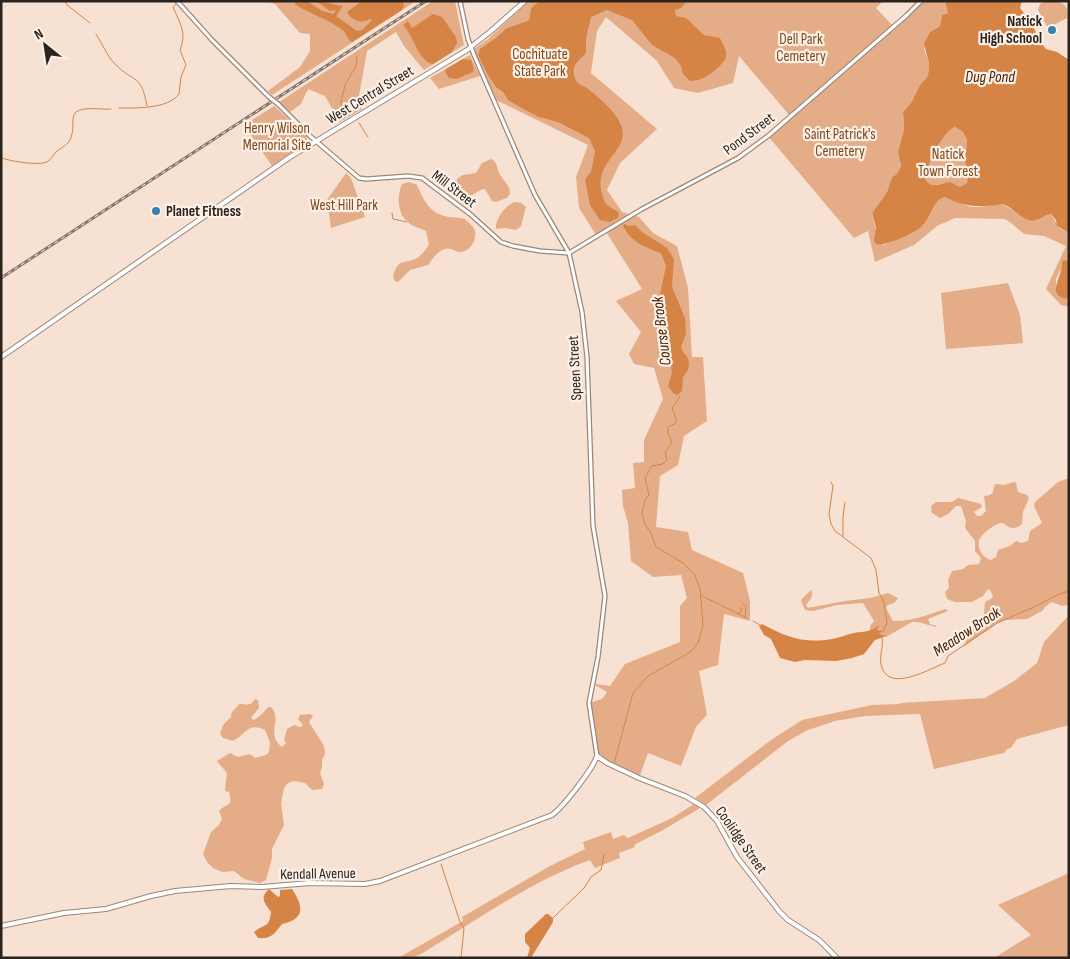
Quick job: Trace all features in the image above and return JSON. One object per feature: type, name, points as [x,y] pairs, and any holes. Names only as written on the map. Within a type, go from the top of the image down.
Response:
[{"type":"main road","name":"West Central Street","points":[[1,356],[316,140],[471,47],[525,1]]},
{"type":"main road","name":"Kendall Avenue","points":[[1,926],[64,913],[106,909],[175,891],[231,886],[373,883],[552,815],[561,808],[597,756]]},
{"type":"main road","name":"Coolidge Street","points":[[597,756],[607,763],[688,798],[704,807],[715,819],[732,850],[777,909],[788,920],[818,940],[837,958]]},
{"type":"main road","name":"Coolidge Street","points":[[594,762],[607,763]]},
{"type":"street","name":"Mill Street","points":[[177,1],[212,40],[316,140],[359,178],[418,177],[425,180],[470,214],[504,244],[548,252],[569,253]]},
{"type":"street","name":"Speen Street","points":[[460,1],[471,47],[532,187],[569,253],[583,318],[587,358],[592,517],[604,589],[604,610],[598,657],[589,703],[597,756]]},
{"type":"street","name":"Pond Street","points":[[569,253],[642,209],[724,166],[746,152],[860,56],[921,1]]},
{"type":"green space","points":[[265,1],[416,1],[272,95],[268,91],[300,67],[310,51],[310,34],[300,33],[275,4]]},
{"type":"green space","points":[[433,1],[455,1],[464,45],[424,70],[404,46],[396,32],[367,51],[358,101],[362,109],[340,122],[325,96],[308,89],[301,104],[290,112],[279,102]]},
{"type":"green space","name":"Cochituate State Park","points":[[529,1],[883,1],[876,8],[894,27],[918,3],[901,1],[945,1],[948,13],[942,15],[940,26],[930,32],[924,49],[929,63],[928,76],[903,112],[904,129],[898,152],[901,166],[897,174],[892,177],[887,192],[872,213],[876,230],[883,245],[919,229],[926,222],[935,205],[945,197],[971,207],[1003,204],[1024,218],[1042,217],[1046,214],[1051,214],[1059,228],[1069,233],[1069,257],[1065,260],[1056,279],[1056,290],[1066,299],[1069,299],[1069,307],[1061,305],[1046,289],[1066,246],[1044,236],[1024,234],[1005,219],[955,218],[937,226],[914,245],[875,262],[868,231],[854,238],[768,136],[790,116],[739,56],[733,83],[698,93],[674,88],[657,61],[606,17],[597,31],[591,73],[657,129],[620,163],[607,190],[622,212],[639,217],[653,233],[677,246],[688,288],[692,357],[703,357],[707,421],[684,436],[678,465],[660,476],[656,527],[688,532],[692,550],[743,573],[750,601],[750,621],[724,614],[718,665],[699,671],[707,715],[696,727],[681,766],[648,753],[639,778],[597,756],[589,703],[602,699],[607,692],[595,685],[610,686],[625,664],[680,642],[680,606],[687,598],[681,575],[653,577],[631,561],[628,523],[623,506],[622,490],[635,488],[633,463],[644,462],[644,440],[663,399],[654,368],[634,364],[629,354],[641,332],[616,301],[642,289],[605,230],[596,235],[579,208],[576,177],[588,145],[496,100],[474,52],[474,49],[488,39]]},
{"type":"green space","points":[[1046,1],[1055,1],[1067,9],[1067,18],[1048,28],[1038,10],[1040,4]]},
{"type":"green space","name":"Cochituate State Park","points":[[470,55],[480,76],[439,89],[430,78]]},
{"type":"green space","name":"Henry Wilson Memorial Site","points":[[274,106],[306,135],[307,139],[306,142],[272,166],[244,125]]},
{"type":"green space","name":"Natick Town Forest","points":[[955,127],[963,132],[967,140],[965,162],[968,172],[967,183],[960,187],[949,183],[932,185],[924,179],[931,158],[945,135]]},
{"type":"green space","points":[[491,159],[495,162],[499,173],[509,188],[510,194],[507,198],[496,202],[492,201],[485,189],[469,196],[462,196],[456,186],[457,179],[463,175],[476,173],[482,163]]},
{"type":"green space","name":"West Hill Park","points":[[346,173],[351,178],[365,217],[331,228],[327,200]]},
{"type":"green space","points":[[409,182],[417,185],[432,210],[449,217],[465,219],[475,231],[475,238],[467,250],[460,252],[449,249],[442,250],[428,265],[410,270],[398,282],[393,277],[399,264],[417,258],[429,245],[426,231],[410,224],[404,219],[400,209],[400,188],[402,184]]},
{"type":"green space","points":[[514,202],[521,203],[526,207],[521,226],[516,230],[496,229],[501,213]]},
{"type":"green space","points":[[1008,283],[1020,315],[1023,343],[946,349],[941,293]]},
{"type":"green space","points":[[1069,478],[1069,605],[1062,606],[1052,602],[1042,611],[1027,619],[1005,620],[963,647],[974,624],[984,614],[985,602],[993,596],[988,589],[983,596],[972,602],[955,602],[947,599],[945,592],[949,588],[948,580],[952,571],[963,569],[968,565],[979,564],[981,558],[975,551],[975,541],[965,528],[966,521],[961,506],[956,506],[948,514],[940,518],[932,513],[931,506],[936,502],[952,502],[958,498],[981,504],[982,507],[974,512],[977,516],[981,516],[986,511],[984,496],[990,495],[993,492],[995,484],[1016,483],[1018,492],[1027,495],[1029,498],[1023,512],[1022,524],[1012,528],[1000,523],[989,529],[980,538],[980,550],[985,557],[991,560],[996,557],[998,550],[1010,546],[1016,541],[1021,543],[1028,541],[1030,531],[1042,523],[1034,506],[1035,502],[1058,482]]},
{"type":"green space","points":[[811,590],[812,596],[806,605],[808,608],[870,598],[888,593],[898,598],[886,608],[893,621],[913,619],[946,609],[948,611],[928,619],[930,624],[936,627],[912,622],[886,637],[879,634],[881,631],[877,630],[878,626],[870,631],[870,626],[874,621],[863,603],[837,605],[813,611],[805,610],[801,600]]},
{"type":"green space","points":[[1069,615],[1069,725],[1017,739],[1011,748],[1007,749],[1004,753],[934,769],[920,714],[865,716],[835,721],[808,730],[788,741],[706,805],[695,798],[771,740],[802,720],[872,705],[985,698],[1014,681],[1037,663],[1044,642]]},
{"type":"green space","points":[[255,699],[258,700],[259,708],[251,718],[254,720],[268,707],[271,707],[275,716],[275,737],[282,747],[286,743],[284,740],[287,729],[294,725],[303,726],[298,720],[300,715],[310,714],[313,716],[309,722],[324,746],[325,754],[320,773],[324,784],[322,789],[312,790],[305,783],[294,781],[288,783],[284,788],[281,803],[284,825],[272,849],[272,858],[266,880],[260,883],[244,879],[234,871],[222,872],[213,868],[203,854],[211,832],[219,825],[222,819],[219,811],[230,803],[229,792],[225,791],[227,773],[217,761],[230,753],[238,757],[250,754],[255,758],[266,755],[269,752],[270,742],[265,730],[251,728],[233,741],[223,738],[220,734],[223,725],[231,717],[231,714],[239,704],[250,704]]},
{"type":"green space","points":[[694,804],[700,808],[634,845],[635,847],[619,853],[620,858],[595,868],[590,860],[567,869],[503,903],[421,954],[410,958],[398,958],[463,921],[462,917],[550,866],[585,849],[583,842],[611,832],[613,839],[624,835],[628,838],[672,818]]},
{"type":"green space","points":[[1069,873],[1069,958],[994,958],[1031,935],[998,905]]},
{"type":"water","points":[[295,1],[298,3],[307,1],[322,11],[333,14],[336,10],[330,11],[316,1],[343,6],[336,16],[357,31],[362,30],[372,20],[357,21],[351,18],[347,12],[362,1],[403,1],[404,6],[402,10],[352,42],[344,31],[301,8],[295,4]]},
{"type":"water","points":[[540,1],[687,1],[681,8],[675,10],[676,16],[686,18],[704,35],[720,38],[726,51],[726,58],[715,71],[695,81],[690,81],[683,74],[681,66],[675,58],[652,45],[632,20],[607,10],[591,17],[586,38],[586,53],[576,63],[574,74],[575,79],[580,85],[592,92],[613,112],[622,128],[620,144],[602,173],[602,194],[605,203],[619,213],[618,218],[610,222],[600,220],[590,205],[585,179],[591,172],[595,151],[589,138],[558,122],[539,117],[508,100],[488,75],[478,55],[480,49],[507,28],[528,21],[531,8]]},
{"type":"water","name":"Dug Pond","points":[[945,1],[1022,1],[1020,8],[1030,21],[1042,44],[1046,49],[1057,52],[1069,60],[1069,233],[1057,226],[1056,220],[1051,214],[1031,220],[1003,204],[973,206],[945,197],[935,205],[926,222],[914,232],[886,243],[876,244],[874,241],[876,228],[872,213],[887,192],[892,177],[897,174],[901,166],[898,152],[904,129],[903,112],[928,76],[929,63],[924,44],[930,32],[940,26],[942,15],[948,13]],"holes":[[[955,127],[963,132],[967,140],[965,162],[968,172],[967,183],[960,187],[950,182],[936,185],[930,184],[925,179],[926,173],[940,142]]]},
{"type":"water","points":[[433,14],[442,17],[456,37],[457,43],[452,52],[433,64],[428,62],[420,53],[403,25],[408,21],[412,28]]},
{"type":"water","points":[[463,59],[471,60],[473,72],[456,79],[449,78],[445,71],[446,69]]},
{"type":"water","points":[[623,225],[628,226],[635,225],[642,232],[667,248],[674,259],[672,287],[685,318],[686,334],[681,347],[689,363],[688,370],[683,377],[682,391],[677,395],[668,386],[672,373],[663,342],[665,321],[660,294],[666,266],[661,253],[634,240],[626,231]]},
{"type":"water","points":[[1069,257],[1069,299],[1058,295],[1056,288],[1062,261],[1067,260]]},
{"type":"water","points":[[762,624],[787,636],[813,641],[870,630],[879,625],[877,630],[883,631],[879,634],[886,636],[875,640],[864,654],[852,658],[836,661],[805,660],[795,662],[780,658],[771,639],[764,635],[759,626]]},
{"type":"water","points":[[269,889],[278,897],[280,896],[280,890],[292,889],[299,901],[300,911],[295,919],[282,924],[272,935],[267,938],[258,938],[254,932],[266,925],[270,917],[271,912],[264,898]]},
{"type":"water","points":[[546,914],[553,918],[553,922],[531,958],[527,958],[530,948],[525,942],[525,934]]},
{"type":"waterway","points":[[65,1],[67,5],[90,23]]},
{"type":"waterway","points":[[119,108],[143,108],[160,105],[168,103],[179,94],[181,77],[186,65],[180,50],[183,33],[173,7],[176,4]]},
{"type":"waterway","points":[[96,34],[112,61],[140,83],[147,106]]},
{"type":"waterway","points":[[352,114],[342,109],[341,102],[345,85],[356,66],[357,56]]},
{"type":"waterway","points":[[1,158],[17,162],[47,162],[70,140],[73,131],[74,114],[76,112],[88,109],[111,109]]},
{"type":"waterway","points":[[359,123],[368,137]]},
{"type":"waterway","points":[[392,213],[393,219],[407,222]]},
{"type":"waterway","name":"Course Brook","points":[[614,764],[633,693],[648,676],[689,653],[698,643],[703,626],[700,588],[694,574],[683,563],[656,547],[651,533],[645,525],[642,513],[645,500],[649,495],[645,478],[652,466],[663,464],[667,460],[665,452],[672,443],[668,427],[676,423],[672,408],[680,395]]},
{"type":"waterway","points":[[831,482],[833,486],[829,514],[831,524],[835,531],[871,558],[876,570],[879,593],[884,602],[887,623],[883,631]]},
{"type":"waterway","points":[[843,536],[845,502]]},
{"type":"waterway","name":"Meadow Brook","points":[[882,637],[881,664],[887,675],[902,679],[911,677],[945,663],[948,656],[997,623],[1069,591]]},
{"type":"waterway","name":"Meadow Brook","points":[[702,596],[747,618]]},
{"type":"waterway","points":[[743,604],[746,606],[745,617]]},
{"type":"waterway","name":"Meadow Brook","points":[[739,613],[741,608]]},
{"type":"waterway","name":"Meadow Brook","points":[[753,621],[760,625]]},
{"type":"waterway","name":"Course Brook","points":[[552,919],[584,888],[591,877],[601,870],[604,855]]},
{"type":"waterway","points":[[441,864],[460,922],[464,928],[461,958]]},
{"type":"railway","points":[[1,278],[426,1]]},
{"type":"place","name":"Natick High School","points":[[1052,30]]},
{"type":"place","name":"Planet Fitness","points":[[156,211]]},
{"type":"park label","name":"Dell Park Cemetery","points":[[801,48]]},
{"type":"park label","name":"Saint Patrick's Cemetery","points":[[840,142]]}]
